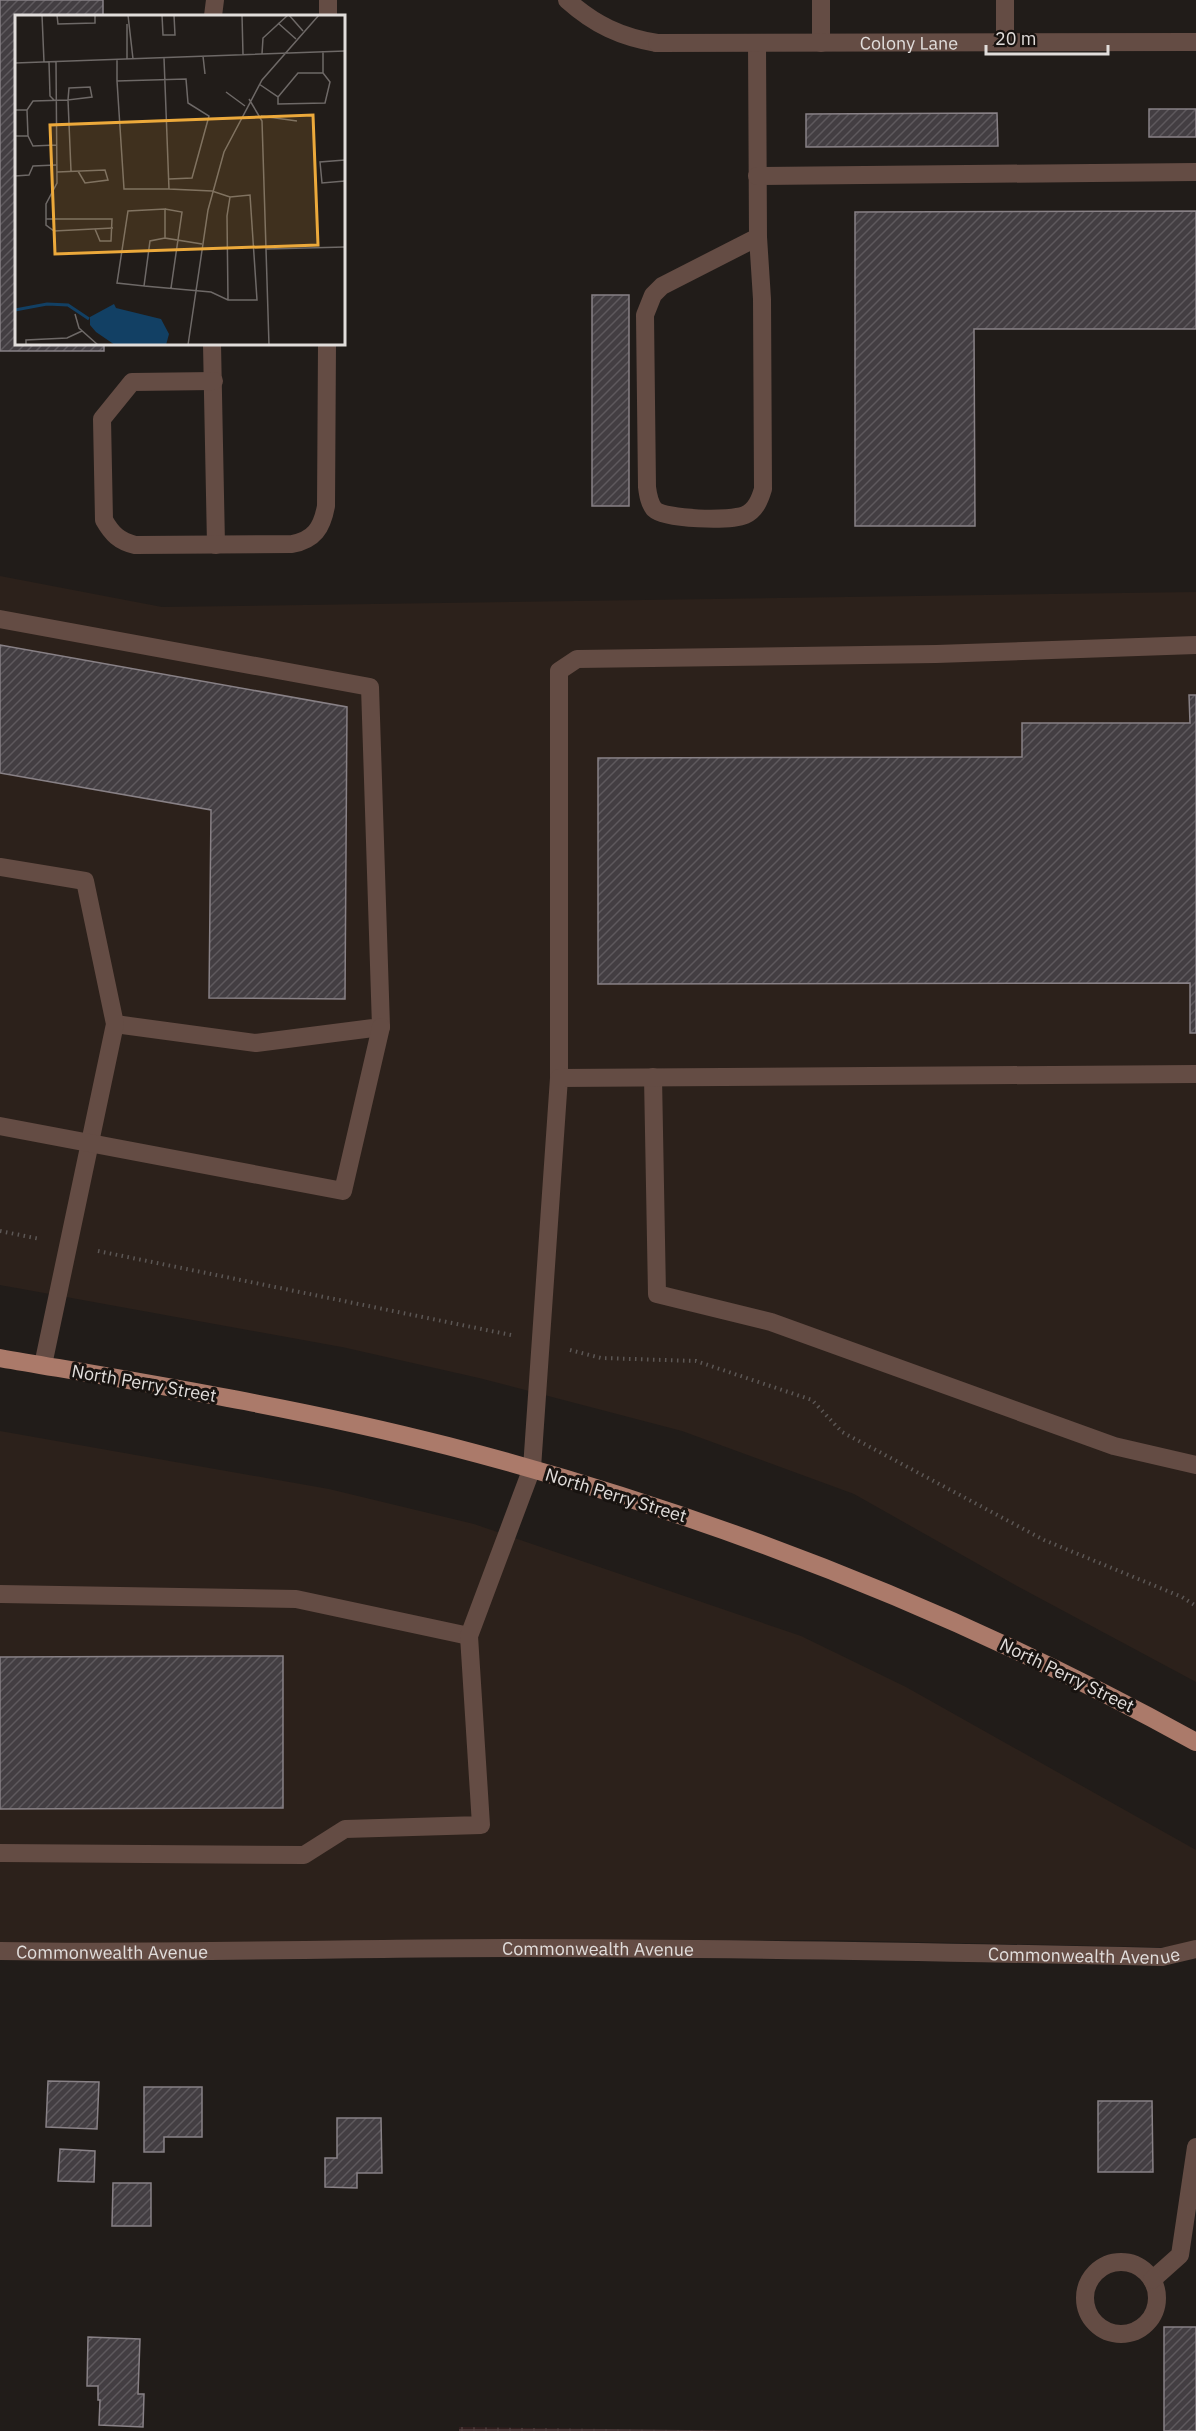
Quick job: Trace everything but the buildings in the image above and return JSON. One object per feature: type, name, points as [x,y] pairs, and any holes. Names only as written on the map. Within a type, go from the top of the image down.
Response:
[{"type":"main road","name":"North Perry Street","points":[[0,1358],[357,1424],[532,1468],[716,1526],[890,1593],[1004,1644],[1196,1742]]},
{"type":"street","points":[[213,15],[214,0]]},
{"type":"street","name":"Colony Lane","points":[[567,0],[608,29],[630,39],[657,43],[1196,42]]},
{"type":"street","points":[[821,0],[822,43]]},
{"type":"street","points":[[1005,0],[1005,42]]},
{"type":"street","points":[[757,43],[763,489],[754,508],[745,515],[734,517],[663,515],[648,499],[647,487],[645,315],[648,304],[662,286],[758,237]]},
{"type":"street","points":[[757,176],[1196,172]]},
{"type":"street","points":[[212,345],[216,545]]},
{"type":"street","points":[[213,381],[132,382],[102,418],[104,520],[111,532],[122,541],[135,545],[304,542],[316,534],[323,522],[327,506],[327,345]]},
{"type":"street","points":[[0,619],[370,687],[381,1027],[343,1191],[0,1126]]},
{"type":"street","points":[[0,1853],[304,1855],[345,1829],[481,1825],[470,1636],[532,1468],[559,1078],[560,671],[577,659],[936,654],[1196,645]]},
{"type":"street","points":[[0,867],[85,881],[115,1024],[43,1365]]},
{"type":"street","points":[[115,1024],[256,1044],[381,1027]]},
{"type":"street","points":[[559,1078],[1196,1074]]},
{"type":"street","points":[[653,1077],[657,1294],[771,1322],[1114,1446],[1196,1465]]},
{"type":"street","points":[[0,1594],[296,1599],[470,1636]]},
{"type":"street","name":"Commonwealth Avenue","points":[[0,1951],[106,1953],[505,1948],[819,1950],[1162,1957],[1196,1949]]},
{"type":"street","points":[[1152,2280],[1180,2255],[1196,2147]]},
{"type":"path","points":[[0,1231],[540,1342],[601,1358],[696,1361],[812,1400],[842,1432],[1044,1540],[1182,1597],[1196,1606]]},
{"type":"shaded area","points":[[0,576],[162,607],[1196,592],[1196,1682],[1017,1586],[854,1494],[682,1431],[479,1378],[342,1347],[0,1285]]},
{"type":"shaded area","points":[[0,1431],[329,1489],[474,1524],[801,1636],[906,1687],[1196,1850],[1196,1948],[825,1940],[0,1944]]},
{"type":"shaded area","points":[[459,2427],[764,2431],[459,2431]]}]
